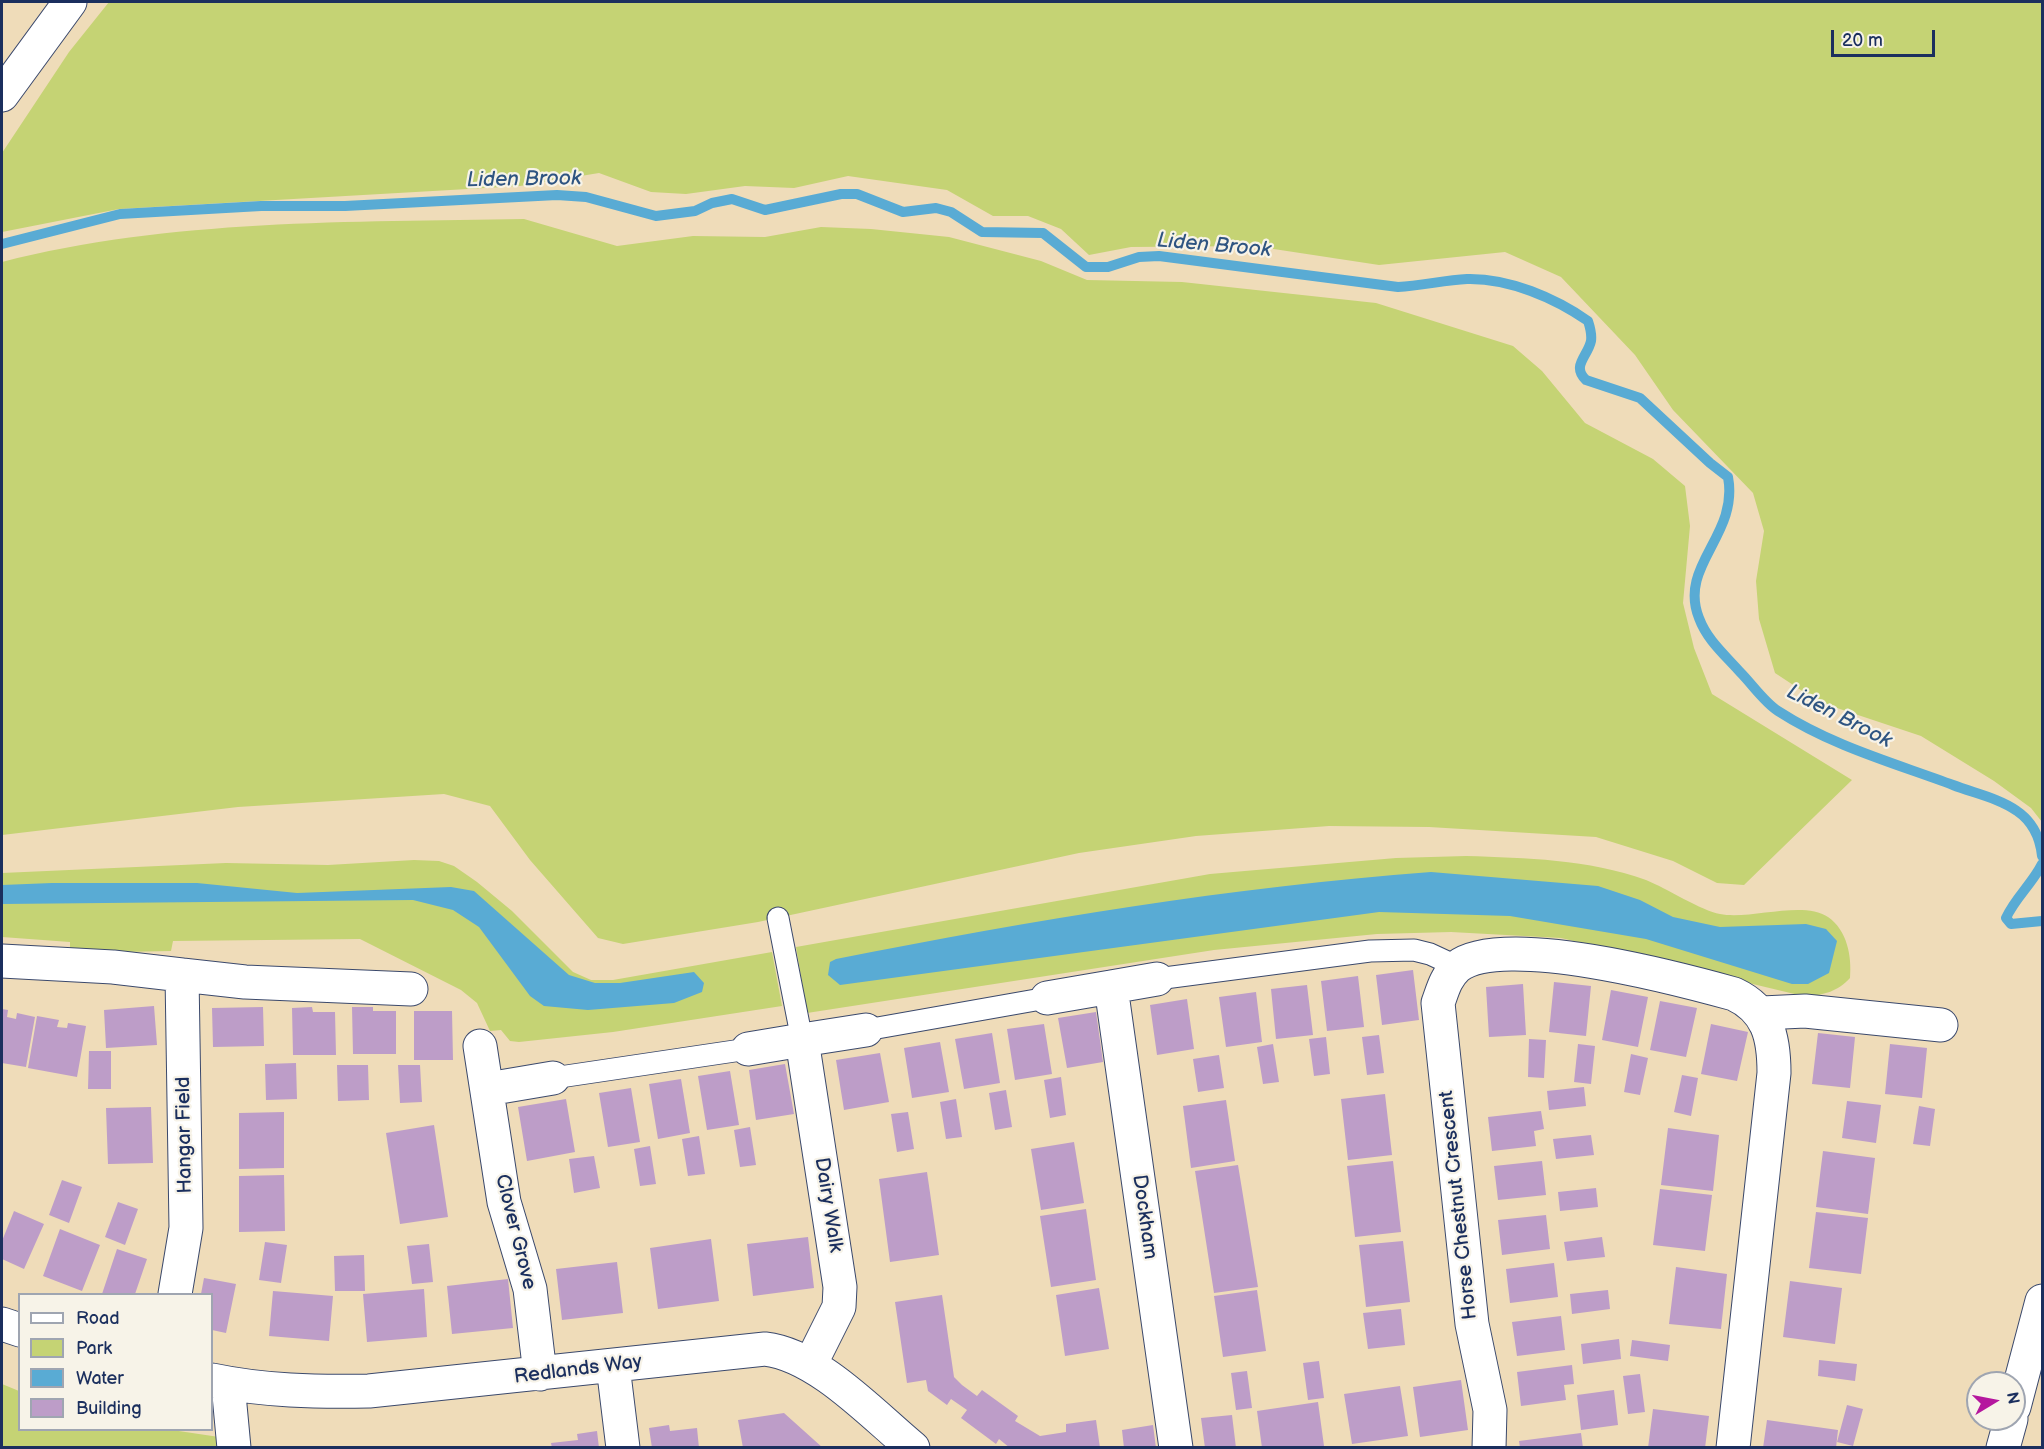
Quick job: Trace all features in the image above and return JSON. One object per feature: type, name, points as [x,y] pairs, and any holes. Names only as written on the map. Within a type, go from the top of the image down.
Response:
[{"type":"street","points":[[2,95],[70,2]]},
{"type":"street","points":[[1458,967],[1485,956],[1544,954],[1711,987],[1747,1000],[1762,1013],[1770,1031],[1774,1073],[1733,1448]]},
{"type":"street","points":[[2,961],[57,966],[113,967],[245,982],[411,989]]},
{"type":"street","name":"Horse Chestnut Crescent","points":[[1458,967],[1445,981],[1438,1003],[1439,1032],[1472,1324],[1490,1410],[1489,1448]]},
{"type":"street","name":"Hangar Field","points":[[175,1293],[186,1228],[182,975]]},
{"type":"street","points":[[1047,998],[1157,979]]},
{"type":"street","name":"Dockham","points":[[1111,987],[1176,1448]]},
{"type":"street","points":[[1762,1013],[1805,1011],[1941,1025]]},
{"type":"street","points":[[748,1049],[866,1030]]},
{"type":"street","name":"Dairy Walk","points":[[802,1040],[840,1287],[839,1307],[832,1326],[810,1365]]},
{"type":"street","name":"Clover Grove","points":[[480,1046],[504,1202],[530,1289],[540,1374]]},
{"type":"street","points":[[488,1089],[553,1078]]},
{"type":"street","points":[[2024,1371],[2043,1301]]},
{"type":"street","points":[[2,1324],[18,1329]]},
{"type":"street","name":"Redlands Way","points":[[220,1382],[255,1389],[315,1392],[369,1391],[765,1349],[783,1351],[810,1365],[913,1448]]},
{"type":"street","points":[[613,1366],[623,1448]]},
{"type":"street","points":[[220,1382],[234,1448]]},
{"type":"street","points":[[2003,1448],[2008,1431]]},
{"type":"lane","points":[[778,918],[802,1040]]},
{"type":"lane","points":[[1157,979],[1370,951],[1414,950],[1430,954],[1458,967]]},
{"type":"lane","points":[[866,1030],[1047,998]]},
{"type":"lane","points":[[553,1078],[660,1064],[748,1049]]},
{"type":"green space","points":[[109,2],[2042,2],[2042,822],[2031,808],[1994,781],[1921,736],[1819,702],[1775,673],[1759,619],[1756,581],[1764,531],[1753,493],[1673,410],[1635,355],[1561,277],[1505,252],[1379,265],[1254,246],[1131,247],[1089,255],[1061,229],[1028,216],[993,216],[947,190],[848,176],[794,188],[745,186],[686,194],[651,192],[599,173],[520,186],[119,209],[2,232],[2,153],[69,52]]},
{"type":"green space","points":[[524,219],[617,246],[693,236],[765,237],[821,227],[871,229],[949,237],[1041,261],[1087,280],[1182,282],[1376,303],[1513,346],[1542,371],[1585,423],[1653,459],[1685,486],[1690,526],[1683,603],[1694,648],[1712,694],[1852,780],[1744,885],[1717,883],[1673,861],[1596,837],[1429,827],[1329,826],[1196,836],[1079,853],[758,922],[623,944],[598,938],[530,860],[490,806],[444,794],[238,807],[2,835],[2,262],[65,248],[195,230],[261,225]]},
{"type":"green space","points":[[1466,856],[1557,861],[1624,873],[1646,880],[1704,909],[1720,914],[1746,915],[1791,910],[1817,912],[1834,922],[1844,936],[1849,952],[1850,978],[1830,992],[1807,997],[1561,938],[1451,932],[1377,934],[1214,950],[807,1013],[796,947],[1210,874],[1396,858]]},
{"type":"green space","points":[[414,860],[439,861],[454,866],[512,911],[573,972],[591,980],[613,980],[772,952],[782,1006],[613,1032],[519,1042],[510,1041],[501,1030],[490,1031],[477,1003],[461,990],[360,939],[173,941],[171,951],[70,953],[70,942],[2,937],[2,873],[226,863],[328,865]]},
{"type":"green space","points":[[2,1384],[18,1391],[18,1431],[179,1431],[219,1437],[221,1447],[2,1447]]},
{"type":"water","points":[[1431,872],[1598,886],[1640,900],[1673,917],[1720,927],[1806,924],[1826,929],[1837,941],[1829,973],[1808,984],[1792,984],[1646,939],[1510,916],[1379,912],[840,985],[828,975],[830,962],[836,959],[1058,918],[1281,886]]},
{"type":"water","points":[[197,883],[297,893],[451,887],[474,891],[569,975],[595,983],[620,983],[694,972],[704,983],[702,992],[674,1003],[588,1010],[544,1006],[530,996],[479,927],[453,910],[413,900],[2,904],[2,885]]},
{"type":"building","points":[[1413,970],[1419,1020],[1382,1025],[1376,975]]},
{"type":"building","points":[[1358,976],[1364,1027],[1327,1031],[1321,981]]},
{"type":"building","points":[[1554,982],[1591,986],[1586,1036],[1549,1032]]},
{"type":"building","points":[[1523,984],[1526,1035],[1489,1037],[1486,987]]},
{"type":"building","points":[[1307,985],[1313,1035],[1276,1039],[1271,989]]},
{"type":"building","points":[[1611,990],[1648,997],[1638,1047],[1602,1040]]},
{"type":"building","points":[[1256,992],[1262,1042],[1226,1047],[1219,997]]},
{"type":"building","points":[[1187,999],[1194,1049],[1157,1055],[1150,1005]]},
{"type":"building","points":[[1660,1001],[1697,1008],[1686,1057],[1650,1050]]},
{"type":"building","points":[[154,1006],[157,1045],[106,1048],[104,1010]]},
{"type":"building","points":[[263,1007],[264,1046],[213,1047],[212,1008]]},
{"type":"building","points":[[312,1007],[313,1012],[335,1012],[336,1055],[293,1055],[292,1008]]},
{"type":"building","points":[[352,1007],[373,1007],[373,1011],[396,1011],[396,1054],[353,1054]]},
{"type":"building","points":[[2,1009],[8,1010],[7,1017],[16,1019],[17,1013],[35,1017],[26,1067],[2,1063]]},
{"type":"building","points":[[414,1011],[452,1011],[453,1060],[414,1060]]},
{"type":"building","points":[[1096,1012],[1103,1062],[1067,1068],[1058,1018]]},
{"type":"building","points":[[37,1016],[59,1020],[57,1027],[67,1028],[68,1023],[86,1026],[77,1077],[28,1068]]},
{"type":"building","points":[[1044,1024],[1052,1074],[1015,1080],[1007,1029]]},
{"type":"building","points":[[1711,1024],[1748,1032],[1737,1081],[1701,1074]]},
{"type":"building","points":[[992,1033],[1000,1083],[964,1089],[955,1039]]},
{"type":"building","points":[[1818,1033],[1855,1037],[1850,1088],[1812,1084]]},
{"type":"building","points":[[1379,1035],[1384,1073],[1367,1075],[1362,1037]]},
{"type":"building","points":[[1326,1037],[1330,1074],[1314,1076],[1309,1039]]},
{"type":"building","points":[[1529,1039],[1546,1040],[1544,1078],[1528,1077]]},
{"type":"building","points":[[940,1042],[949,1092],[912,1098],[904,1048]]},
{"type":"building","points":[[1273,1044],[1279,1082],[1263,1084],[1257,1047]]},
{"type":"building","points":[[1578,1044],[1595,1046],[1591,1084],[1574,1082]]},
{"type":"building","points":[[1890,1044],[1927,1048],[1922,1098],[1885,1094]]},
{"type":"building","points":[[89,1051],[111,1051],[111,1089],[88,1089]]},
{"type":"building","points":[[880,1053],[889,1102],[844,1110],[836,1060]]},
{"type":"building","points":[[1631,1054],[1648,1058],[1640,1095],[1624,1092]]},
{"type":"building","points":[[1219,1055],[1224,1088],[1198,1092],[1193,1059]]},
{"type":"building","points":[[296,1063],[297,1099],[266,1100],[265,1064]]},
{"type":"building","points":[[785,1064],[794,1114],[756,1120],[749,1070]]},
{"type":"building","points":[[337,1065],[368,1065],[369,1100],[338,1101]]},
{"type":"building","points":[[398,1065],[420,1065],[422,1102],[400,1103]]},
{"type":"building","points":[[730,1071],[739,1125],[707,1130],[698,1076]]},
{"type":"building","points":[[1682,1075],[1698,1078],[1691,1116],[1674,1112]]},
{"type":"building","points":[[1061,1077],[1066,1115],[1050,1118],[1044,1080]]},
{"type":"building","points":[[681,1079],[690,1133],[658,1139],[649,1084]]},
{"type":"building","points":[[1584,1087],[1586,1106],[1549,1110],[1547,1091]]},
{"type":"building","points":[[631,1088],[640,1142],[608,1147],[599,1093]]},
{"type":"building","points":[[1006,1090],[1012,1127],[995,1130],[989,1093]]},
{"type":"building","points":[[1385,1094],[1392,1155],[1348,1160],[1341,1099]]},
{"type":"building","points":[[566,1099],[575,1152],[527,1161],[518,1107]]},
{"type":"building","points":[[956,1099],[962,1137],[946,1139],[940,1102]]},
{"type":"building","points":[[1226,1100],[1235,1161],[1191,1168],[1183,1106]]},
{"type":"building","points":[[1847,1101],[1881,1105],[1876,1143],[1842,1138]]},
{"type":"building","points":[[1919,1106],[1935,1109],[1930,1146],[1913,1144]]},
{"type":"building","points":[[151,1107],[153,1163],[108,1164],[106,1108]]},
{"type":"building","points":[[1541,1111],[1544,1129],[1534,1131],[1536,1146],[1492,1151],[1488,1117]]},
{"type":"building","points":[[284,1112],[284,1168],[239,1169],[239,1113]]},
{"type":"building","points":[[908,1112],[914,1149],[897,1152],[891,1114]]},
{"type":"building","points":[[434,1125],[448,1217],[400,1224],[386,1133]]},
{"type":"building","points":[[750,1127],[756,1165],[740,1167],[734,1130]]},
{"type":"building","points":[[1668,1128],[1719,1135],[1713,1191],[1661,1185]]},
{"type":"building","points":[[1591,1135],[1594,1155],[1556,1159],[1553,1139]]},
{"type":"building","points":[[699,1136],[705,1174],[688,1176],[682,1139]]},
{"type":"building","points":[[1074,1142],[1084,1203],[1041,1210],[1031,1149]]},
{"type":"building","points":[[650,1146],[656,1184],[640,1186],[634,1149]]},
{"type":"building","points":[[1823,1151],[1875,1158],[1868,1214],[1816,1207]]},
{"type":"building","points":[[594,1156],[600,1188],[574,1193],[569,1159]]},
{"type":"building","points":[[1393,1161],[1401,1232],[1355,1237],[1347,1166]]},
{"type":"building","points":[[1542,1161],[1546,1195],[1498,1200],[1494,1166]]},
{"type":"building","points":[[1238,1165],[1258,1287],[1214,1293],[1195,1171]]},
{"type":"building","points":[[927,1172],[939,1255],[890,1262],[879,1179]]},
{"type":"building","points":[[284,1175],[285,1231],[239,1232],[239,1176]]},
{"type":"building","points":[[62,1180],[82,1187],[69,1223],[49,1215]]},
{"type":"building","points":[[1596,1188],[1598,1207],[1560,1211],[1558,1192]]},
{"type":"building","points":[[1660,1189],[1712,1195],[1705,1251],[1653,1245]]},
{"type":"building","points":[[118,1202],[138,1209],[125,1245],[105,1237]]},
{"type":"building","points":[[1086,1209],[1096,1280],[1051,1287],[1040,1216]]},
{"type":"building","points":[[14,1211],[44,1224],[24,1269],[2,1259],[2,1241]]},
{"type":"building","points":[[1816,1212],[1868,1218],[1861,1274],[1809,1268]]},
{"type":"building","points":[[1546,1215],[1550,1249],[1502,1255],[1498,1220]]},
{"type":"building","points":[[60,1229],[100,1245],[82,1291],[43,1276]]},
{"type":"building","points":[[808,1237],[814,1288],[753,1296],[747,1244]]},
{"type":"building","points":[[1602,1237],[1605,1257],[1567,1261],[1564,1242]]},
{"type":"building","points":[[711,1239],[719,1301],[658,1309],[650,1248]]},
{"type":"building","points":[[1403,1241],[1410,1302],[1366,1307],[1359,1245]]},
{"type":"building","points":[[265,1242],[287,1245],[281,1283],[259,1280]]},
{"type":"building","points":[[429,1244],[433,1282],[412,1284],[407,1246]]},
{"type":"building","points":[[117,1249],[147,1259],[135,1293],[102,1293]]},
{"type":"building","points":[[364,1255],[365,1291],[335,1291],[334,1256]]},
{"type":"building","points":[[617,1262],[623,1313],[562,1320],[556,1269]]},
{"type":"building","points":[[1554,1263],[1558,1297],[1510,1303],[1506,1269]]},
{"type":"building","points":[[1676,1267],[1727,1274],[1721,1329],[1669,1324]]},
{"type":"building","points":[[204,1278],[236,1284],[226,1333],[213,1330],[213,1293],[201,1293]]},
{"type":"building","points":[[508,1279],[513,1328],[452,1334],[447,1286]]},
{"type":"building","points":[[1790,1281],[1842,1288],[1835,1344],[1783,1337]]},
{"type":"building","points":[[1099,1288],[1109,1349],[1065,1356],[1056,1295]]},
{"type":"building","points":[[424,1289],[427,1337],[367,1342],[363,1294]]},
{"type":"building","points":[[1257,1290],[1266,1351],[1223,1357],[1214,1296]]},
{"type":"building","points":[[1608,1290],[1610,1309],[1572,1314],[1570,1294]]},
{"type":"building","points":[[273,1291],[333,1296],[329,1341],[269,1336]]},
{"type":"building","points":[[942,1295],[954,1377],[962,1385],[977,1396],[982,1390],[1018,1416],[1015,1421],[1040,1436],[1066,1432],[1066,1424],[1096,1420],[1100,1448],[1010,1448],[999,1439],[996,1444],[961,1418],[967,1410],[951,1399],[947,1405],[928,1391],[926,1380],[907,1383],[895,1302]]},
{"type":"building","points":[[1401,1309],[1405,1345],[1368,1349],[1363,1313]]},
{"type":"building","points":[[1561,1316],[1565,1350],[1517,1356],[1512,1322]]},
{"type":"building","points":[[1619,1339],[1621,1359],[1583,1364],[1581,1344]]},
{"type":"building","points":[[1632,1340],[1670,1345],[1668,1361],[1630,1356]]},
{"type":"building","points":[[1819,1360],[1857,1364],[1855,1381],[1818,1376]]},
{"type":"building","points":[[1319,1361],[1324,1398],[1308,1400],[1303,1363]]},
{"type":"building","points":[[1572,1365],[1574,1384],[1564,1385],[1566,1400],[1521,1406],[1517,1372]]},
{"type":"building","points":[[1247,1371],[1252,1408],[1236,1410],[1231,1373]]},
{"type":"building","points":[[1640,1374],[1645,1412],[1628,1414],[1623,1376]]},
{"type":"building","points":[[1461,1380],[1468,1430],[1420,1437],[1413,1387]]},
{"type":"building","points":[[1400,1386],[1408,1436],[1352,1444],[1344,1394]]},
{"type":"building","points":[[1614,1390],[1618,1425],[1581,1430],[1577,1395]]},
{"type":"building","points":[[1318,1402],[1324,1446],[1262,1448],[1257,1411]]},
{"type":"building","points":[[1847,1405],[1863,1409],[1853,1446],[1837,1442]]},
{"type":"building","points":[[1653,1409],[1709,1416],[1705,1448],[1648,1448]]},
{"type":"building","points":[[784,1413],[823,1448],[743,1448],[738,1420]]},
{"type":"building","points":[[1232,1415],[1236,1448],[1205,1448],[1201,1418]]},
{"type":"building","points":[[1767,1420],[1838,1430],[1836,1448],[1763,1448]]},
{"type":"building","points":[[669,1425],[670,1431],[697,1428],[699,1448],[652,1448],[649,1428]]},
{"type":"building","points":[[1153,1425],[1156,1448],[1124,1448],[1122,1430]]},
{"type":"building","points":[[597,1431],[599,1448],[552,1448],[551,1443],[578,1440],[577,1434]]},
{"type":"building","points":[[1581,1433],[1583,1448],[1520,1448],[1519,1441]]},
{"type":"waterway","name":"Liden Brook","points":[[2,244],[120,214],[261,206],[345,206],[557,195],[586,197],[656,216],[695,211],[712,203],[732,199],[765,210],[841,194],[857,194],[903,212],[936,208],[951,212],[982,232],[1043,233],[1086,267],[1108,267],[1139,257],[1159,256],[1398,287],[1467,279],[1515,286],[1546,297],[1588,321],[1591,341],[1580,365],[1580,370],[1586,380],[1640,398],[1728,477],[1729,498],[1725,516],[1696,582],[1695,599],[1702,626],[1717,647],[1763,698],[1778,711],[1842,744],[2010,806],[2023,815],[2031,825],[2037,836],[2042,856]]},
{"type":"waterway","name":"Liden Brook","points":[[2042,864],[2006,918],[2011,924],[2042,921]]}]
